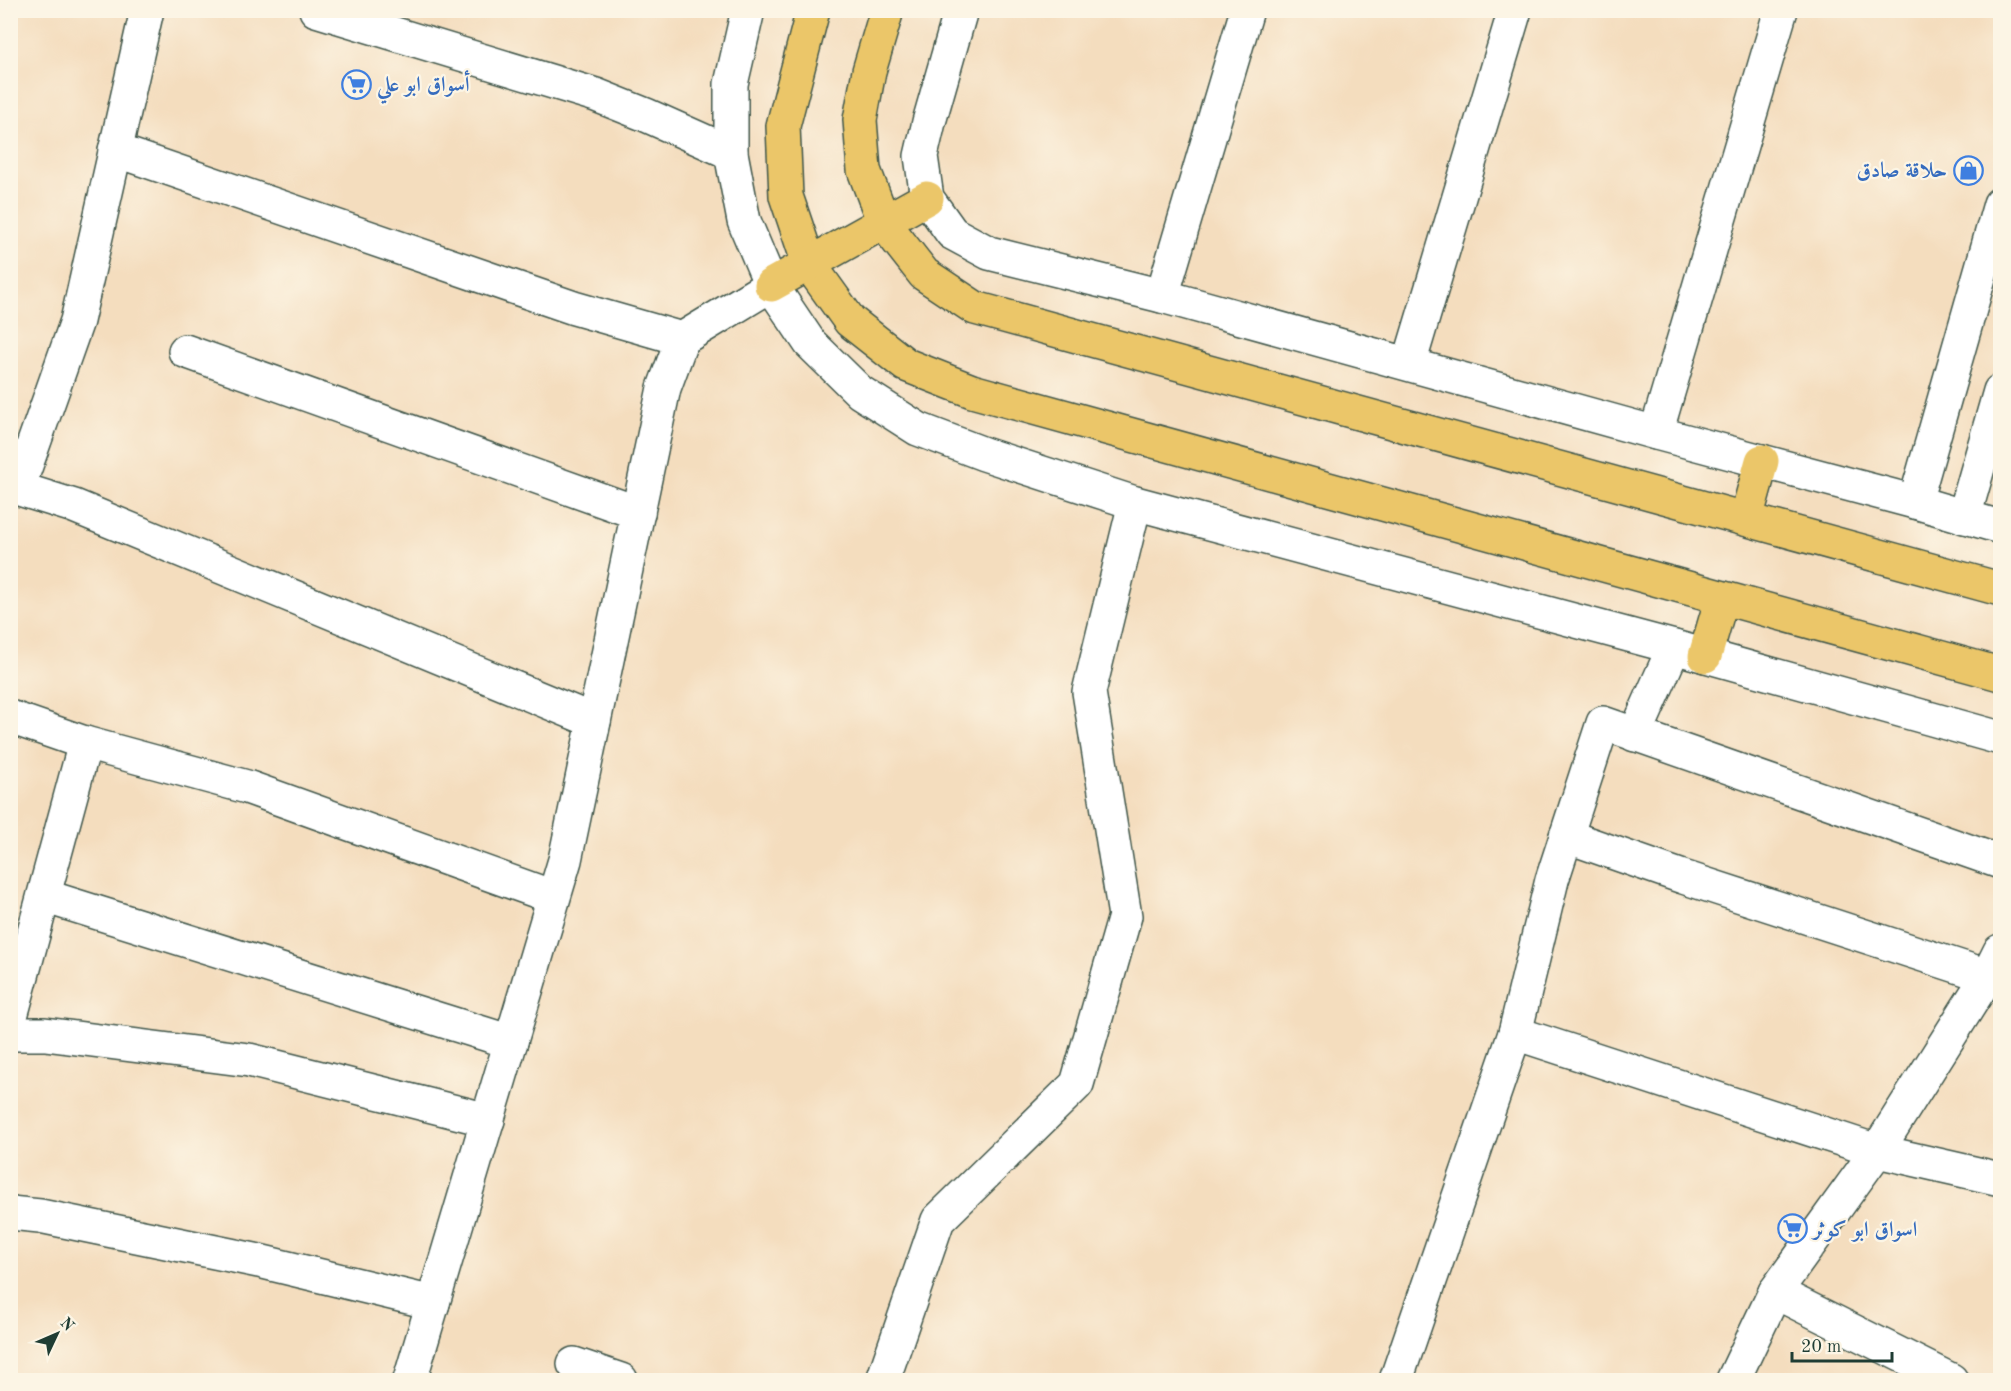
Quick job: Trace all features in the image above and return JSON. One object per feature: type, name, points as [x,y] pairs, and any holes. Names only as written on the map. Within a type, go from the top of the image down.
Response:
[{"type":"main road","points":[[813,10],[783,126],[786,196],[809,264],[850,321],[906,365],[972,391],[2001,674]]},
{"type":"main road","points":[[887,10],[869,71],[860,120],[864,170],[884,222],[924,274],[975,308],[2001,589]]},
{"type":"main road","points":[[771,285],[927,198]]},
{"type":"main road","points":[[1746,519],[1762,461]]},
{"type":"main road","points":[[1689,652],[1722,598]]},
{"type":"street","points":[[147,10],[77,321],[14,487],[74,506],[594,721]]},
{"type":"street","points":[[316,10],[596,95],[730,153]]},
{"type":"street","points":[[748,10],[731,84],[730,153],[744,221],[771,285],[810,343],[860,392],[918,429],[984,454],[1135,503],[2001,738]]},
{"type":"street","points":[[961,10],[921,156],[927,198],[952,233],[989,253],[1162,296],[2001,527]]},
{"type":"street","points":[[1162,296],[1247,10]]},
{"type":"street","points":[[1409,364],[1515,10]]},
{"type":"street","points":[[1656,433],[1781,10]]},
{"type":"street","points":[[115,150],[574,308],[682,339]]},
{"type":"street","points":[[1915,502],[2001,204]]},
{"type":"street","points":[[410,1380],[565,860],[664,387],[682,339],[771,285]]},
{"type":"street","points":[[185,351],[638,513]]},
{"type":"street","points":[[1964,517],[2001,391]]},
{"type":"street","points":[[1936,428],[1986,442]]},
{"type":"street","points":[[883,1380],[938,1220],[1077,1084],[1125,916],[1089,692],[1135,503]]},
{"type":"street","points":[[1635,735],[1689,652]]},
{"type":"street","points":[[10,717],[86,743],[247,787],[554,897]]},
{"type":"street","points":[[1398,1380],[1515,1033],[1552,880],[1603,723],[2001,862]]},
{"type":"street","points":[[10,1020],[86,743]]},
{"type":"street","points":[[1566,836],[1683,877],[1996,969],[1877,1151],[1775,1292],[1733,1380]]},
{"type":"street","points":[[44,896],[511,1042]]},
{"type":"street","points":[[1515,1033],[1877,1151],[2001,1179]]},
{"type":"street","points":[[10,1034],[45,1034],[249,1060],[488,1120]]},
{"type":"street","points":[[10,1213],[51,1219],[259,1261],[433,1303]]},
{"type":"street","points":[[1775,1292],[1951,1380]]},
{"type":"street","points":[[574,1364],[621,1380]]},
{"type":"place","name":"أسواق ابو علي","points":[[356,84]]},
{"type":"place","name":"حلاقة صادق","points":[[1968,170]]},
{"type":"place","name":"اسواق ابو كوثر","points":[[1792,1229]]}]
